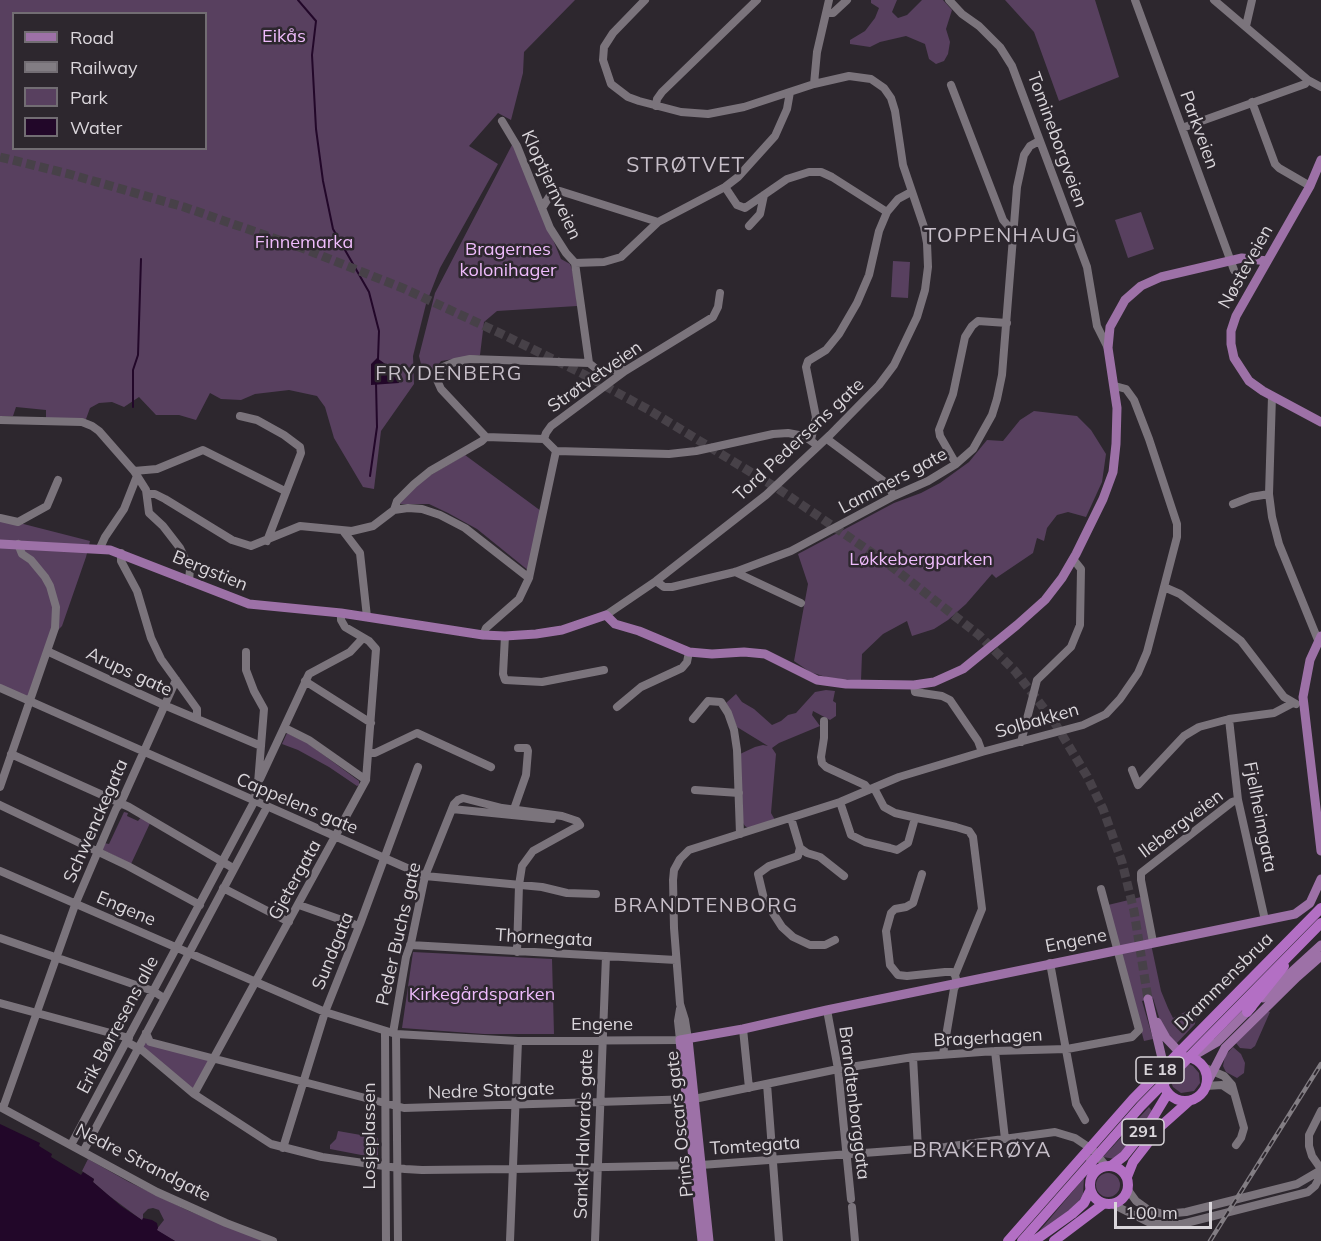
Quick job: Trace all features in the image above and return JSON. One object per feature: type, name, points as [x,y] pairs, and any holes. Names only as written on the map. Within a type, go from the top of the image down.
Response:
[{"type":"highway","name":"E 18","points":[[1247,1012],[1278,976],[1321,906]]},
{"type":"highway","name":"Drammensbrua","points":[[1008,1241],[1064,1175],[1148,1083],[1321,906]]},
{"type":"highway","name":"Drammensbrua","points":[[1022,1241],[1141,1106],[1321,923]]},
{"type":"highway","points":[[1164,1071],[1172,1061],[1187,1057],[1208,1069],[1206,1084]]},
{"type":"highway","name":"291","points":[[1164,1071],[1163,1083],[1168,1093],[1180,1101],[1189,1101]]},
{"type":"highway","name":"291","points":[[1109,1166],[1120,1169],[1126,1177],[1133,1162],[1161,1126],[1189,1101],[1201,1094],[1206,1084]]},
{"type":"highway","name":"291","points":[[1094,1173],[1124,1156],[1148,1126],[1168,1093]]},
{"type":"highway","points":[[1034,1241],[1084,1203],[1090,1191],[1090,1181],[1094,1173]]},
{"type":"highway","points":[[1054,1241],[1108,1204],[1123,1199],[1128,1190],[1126,1177]]},
{"type":"highway","points":[[1090,1191],[1095,1199],[1108,1204]]},
{"type":"main road","name":"Nøsteveien","points":[[1321,160],[1310,186],[1236,316],[1231,331],[1234,358],[1244,375],[1258,388],[1321,423]]},
{"type":"main road","points":[[606,615],[615,624],[639,631],[688,652],[765,654],[817,680],[846,684],[915,685],[942,680],[969,664],[1045,600],[1073,559],[1103,499],[1113,472],[1117,438],[1115,386],[1108,348],[1110,327],[1125,300],[1135,290],[1161,277],[1234,264],[1265,265]]},
{"type":"main road","name":"Bergstien","points":[[1,541],[30,545],[100,548],[121,553],[249,604],[341,613],[483,635],[505,636],[562,630],[606,615]]},
{"type":"main road","points":[[1320,638],[1311,655],[1305,676],[1304,704],[1321,850]]},
{"type":"main road","points":[[1265,920],[1295,914],[1306,908],[1314,897],[1321,879]]},
{"type":"main road","name":"Engene","points":[[684,1040],[743,1029],[956,979],[1050,963],[1265,920]]},
{"type":"main road","points":[[1247,1012],[1321,945]]},
{"type":"main road","points":[[1208,1069],[1231,1043],[1321,956]]},
{"type":"main road","points":[[1164,1071],[1148,999],[1166,1038],[1187,1057]]},
{"type":"main road","name":"E 18","points":[[1187,1057],[1217,1042],[1247,1012]]},
{"type":"main road","name":"Prins Oscars gate","points":[[684,1040],[709,1241]]},
{"type":"main road","name":"Prins Oscars gate","points":[[698,1165],[702,1241]]},
{"type":"street","name":"Tord Pedersens gate","points":[[606,615],[656,581],[766,495],[827,439],[879,386],[894,365],[917,317],[925,290],[928,267],[924,227],[902,158],[895,111],[891,98],[884,88],[870,79],[856,75],[814,84],[744,107],[708,114],[681,112],[628,97],[611,84],[603,60],[604,47],[613,33],[645,0]]},
{"type":"street","points":[[656,106],[657,99],[662,92],[757,0]]},
{"type":"street","points":[[814,84],[817,52],[829,0]]},
{"type":"street","points":[[827,13],[832,13],[847,0]]},
{"type":"street","name":"Tomineborgveien","points":[[949,0],[962,14],[990,36],[1006,56],[1023,95],[1087,267],[1097,326],[1108,348]]},
{"type":"street","name":"Parkveien","points":[[1135,0],[1234,264]]},
{"type":"street","points":[[1214,0],[1308,80],[1321,87]]},
{"type":"street","points":[[1246,26],[1252,0]]},
{"type":"street","points":[[1182,128],[1305,84],[1308,80]]},
{"type":"street","points":[[951,85],[1003,220],[1009,227],[1013,227]]},
{"type":"street","points":[[575,263],[604,262],[621,257],[658,222],[725,187],[738,177],[775,135],[787,110],[790,92]]},
{"type":"street","points":[[1252,102],[1275,164],[1310,186]]},
{"type":"street","name":"Kloptjernveien","points":[[502,121],[517,146],[556,239],[575,263],[589,363]]},
{"type":"street","name":"Lammers gate","points":[[656,581],[664,587],[735,572],[791,551],[894,496],[908,491],[956,464],[973,449],[992,415],[1002,375],[1013,227],[1021,163],[1030,146],[1039,141]]},
{"type":"street","points":[[725,187],[737,205],[745,208],[787,179],[797,175],[821,172],[887,212]]},
{"type":"street","points":[[542,208],[551,194],[560,191],[658,222]]},
{"type":"street","points":[[811,440],[816,417],[806,367],[808,361],[833,343],[857,303],[869,276],[879,231],[887,212],[898,199],[911,192]]},
{"type":"street","points":[[749,226],[760,214],[764,195]]},
{"type":"street","name":"Strøtvetveien","points":[[556,451],[544,439],[551,426],[625,372],[713,317],[718,307],[720,293]]},
{"type":"street","points":[[956,464],[939,430],[953,394],[966,337],[978,321],[1007,323]]},
{"type":"street","points":[[544,439],[486,436],[441,389],[437,380],[441,368],[470,358],[589,363],[599,371],[621,369],[625,372]]},
{"type":"street","points":[[1115,386],[1125,389],[1134,400],[1177,524],[1177,537],[1164,587],[1180,594],[1241,641],[1284,697],[1293,703],[1304,704]]},
{"type":"street","points":[[1272,396],[1269,494],[1279,544],[1320,638]]},
{"type":"street","points":[[240,416],[257,420],[300,447],[301,453],[267,541]]},
{"type":"street","points":[[0,420],[82,422],[92,426],[135,473],[147,494],[149,513],[164,526],[180,548],[189,569],[189,581]]},
{"type":"street","points":[[483,635],[486,628],[519,599],[530,578],[556,451],[669,454],[788,433],[804,436],[818,447]]},
{"type":"street","points":[[394,510],[397,501],[430,471],[482,441],[486,436]]},
{"type":"street","points":[[827,439],[886,483],[894,496]]},
{"type":"street","points":[[135,473],[157,469],[203,450],[285,491]]},
{"type":"street","points":[[100,548],[124,509],[135,473]]},
{"type":"street","points":[[0,518],[18,522],[47,506],[58,480]]},
{"type":"street","points":[[147,494],[155,494],[232,540],[251,546],[300,526],[319,526],[344,532],[373,526],[394,510],[422,509],[459,524],[530,578]]},
{"type":"street","points":[[1233,504],[1251,497],[1269,494]]},
{"type":"street","points":[[344,532],[360,553],[368,617]]},
{"type":"street","points":[[0,787],[55,633],[56,607],[53,595],[45,577],[31,560],[22,554],[18,544]]},
{"type":"street","points":[[30,545],[31,560]]},
{"type":"street","points":[[121,553],[121,561],[137,591],[151,638],[161,659],[176,680]]},
{"type":"street","points":[[1022,742],[1037,680],[1071,647],[1080,625],[1081,569],[1073,559]]},
{"type":"street","points":[[735,572],[801,603]]},
{"type":"street","name":"Solbakken","points":[[871,789],[899,777],[1083,725],[1106,714],[1120,699],[1138,673],[1164,587]]},
{"type":"street","name":"Gjetergata","points":[[194,1094],[366,780],[376,649],[374,645],[345,627],[340,620],[341,613]]},
{"type":"street","points":[[505,636],[503,674],[505,680],[542,682],[604,670]]},
{"type":"street","points":[[258,783],[309,674],[350,652],[363,638]]},
{"type":"street","name":"Arups gate","points":[[48,652],[197,719],[261,743],[278,744]]},
{"type":"street","name":"Erik Børresens alle","points":[[71,1145],[254,801],[258,783],[264,709],[246,670],[246,652]]},
{"type":"street","points":[[618,707],[641,687],[682,668],[687,662],[688,652]]},
{"type":"street","name":"Schwenckegata","points":[[2,1108],[58,957],[75,904],[176,680]]},
{"type":"street","name":"Arups gate","points":[[176,680],[196,709],[197,719]]},
{"type":"street","points":[[305,681],[372,723]]},
{"type":"street","points":[[915,685],[915,692],[942,696],[950,700],[978,741],[982,752]]},
{"type":"street","name":"Cappelens gate","points":[[0,688],[425,876],[542,887],[567,893],[596,894]]},
{"type":"street","points":[[693,718],[708,701],[721,702],[725,707],[735,740],[740,834]]},
{"type":"street","points":[[1132,770],[1138,785],[1184,736],[1199,728],[1229,719],[1274,713],[1293,703]]},
{"type":"street","name":"Fjellheimgata","points":[[1229,719],[1238,800],[1265,920]]},
{"type":"street","points":[[824,721],[821,757],[826,767],[865,785],[871,789],[884,807],[895,813],[956,826],[969,831],[974,837],[982,909],[956,979],[943,1054]]},
{"type":"street","points":[[285,728],[309,740],[366,780]]},
{"type":"street","points":[[369,753],[375,753],[417,733],[491,767]]},
{"type":"street","points":[[514,809],[526,776],[528,751],[527,748],[518,748]]},
{"type":"street","points":[[11,754],[120,802],[233,868]]},
{"type":"street","name":"Sundgata","points":[[284,1148],[325,1012],[418,767]]},
{"type":"street","name":"Prins Oscars gate","points":[[684,1040],[678,1021],[680,1004],[674,912],[674,870],[680,859],[689,849],[791,818],[871,789]]},
{"type":"street","points":[[695,790],[739,793]]},
{"type":"street","points":[[517,952],[519,885],[522,866],[533,851],[580,825],[572,818],[502,808],[464,798],[458,800],[452,809],[563,820],[572,818]]},
{"type":"street","name":"Ilebergveien","points":[[1153,942],[1141,873],[1232,802],[1238,800]]},
{"type":"street","points":[[840,801],[851,835],[865,842],[890,848],[897,849],[908,843],[915,818]]},
{"type":"street","points":[[0,805],[97,851],[200,905]]},
{"type":"street","name":"Erik Børresens alle","points":[[83,1152],[187,953],[267,807]]},
{"type":"street","name":"Peder Buchs gate","points":[[391,1032],[425,876],[452,809]]},
{"type":"street","points":[[791,818],[800,848],[798,856],[769,866],[758,874],[764,899],[782,927],[793,937],[810,945],[825,945],[835,940]]},
{"type":"street","points":[[800,848],[820,857],[844,876]]},
{"type":"street","name":"Engene","points":[[0,871],[325,1012],[391,1032],[518,1041],[684,1040]]},
{"type":"street","points":[[922,874],[913,903],[906,908],[895,909],[891,913],[886,931],[890,965],[898,975],[952,972],[956,979]]},
{"type":"street","points":[[223,888],[289,922]]},
{"type":"street","points":[[1101,889],[1118,949]]},
{"type":"street","points":[[299,905],[359,926]]},
{"type":"street","points":[[0,938],[153,991],[164,998]]},
{"type":"street","name":"Thornegata","points":[[410,945],[676,960]]},
{"type":"street","name":"Bragerhagen","points":[[838,1069],[943,1054],[1067,1050],[1132,1037],[1138,1033],[1139,1028],[1118,949]]},
{"type":"street","name":"Sankt Halvards gate","points":[[595,1241],[606,956]]},
{"type":"street","points":[[1050,963],[1076,1104],[1086,1120]]},
{"type":"street","points":[[0,1003],[36,1016],[128,1040]]},
{"type":"street","name":"Brandtenborggata","points":[[827,1010],[838,1069],[855,1241]]},
{"type":"street","points":[[743,1029],[749,1088]]},
{"type":"street","name":"Losjeplassen","points":[[386,1241],[385,1104],[391,1032]]},
{"type":"street","name":"Losjeplassen","points":[[391,1032],[396,1106],[398,1241]]},
{"type":"street","name":"Nedre Storgate","points":[[146,1033],[150,1042],[404,1108],[690,1100],[838,1069]]},
{"type":"street","name":"Tomtegata","points":[[128,1040],[194,1094],[270,1144],[322,1157],[385,1166],[422,1170],[698,1165],[918,1149],[1055,1132],[1068,1135],[1092,1150],[1109,1166]]},
{"type":"street","points":[[510,1241],[518,1041]]},
{"type":"street","points":[[995,1051],[1005,1139]]},
{"type":"street","points":[[913,1057],[918,1149]]},
{"type":"street","points":[[1208,1069],[1230,1081],[1244,1128],[1236,1145]]},
{"type":"street","points":[[767,1084],[779,1241]]},
{"type":"street","points":[[1206,1084],[1222,1085],[1234,1093]]},
{"type":"street","name":"Nedre Strandgate","points":[[2,1108],[130,1179],[183,1204],[273,1241]]},
{"type":"street","points":[[1321,1111],[1312,1126],[1309,1146],[1321,1171]]},
{"type":"street","points":[[1085,1147],[1094,1173]]},
{"type":"street","points":[[1128,1190],[1136,1201],[1150,1211],[1164,1214],[1186,1212],[1297,1184],[1321,1171]]},
{"type":"street","points":[[1108,1204],[1152,1224],[1182,1224],[1308,1192],[1315,1186],[1321,1171]]},
{"type":"green space","name":"Finnemarka","points":[[0,0],[575,0],[524,52],[523,73],[511,120],[498,113],[469,146],[498,164],[440,268],[426,304],[413,356],[414,384],[381,431],[374,489],[363,487],[334,438],[325,407],[317,396],[289,390],[255,394],[241,400],[221,399],[210,393],[196,420],[179,415],[156,415],[139,397],[124,407],[112,402],[99,403],[90,408],[86,419],[46,418],[46,410],[16,407],[13,416],[0,416]]},
{"type":"green space","points":[[871,0],[897,0],[892,12],[898,18],[907,15],[922,0],[943,0],[952,10],[946,29],[950,42],[944,61],[936,64],[929,59],[925,44],[906,36],[880,42],[870,47],[850,44],[850,40],[865,31],[875,18],[879,8],[871,3]]},
{"type":"green space","points":[[1005,0],[1095,0],[1119,77],[1059,101],[1034,32]]},
{"type":"green space","name":"Bragernes kolonihager","points":[[513,143],[561,259],[570,264],[575,277],[577,306],[497,311],[484,322],[480,355],[441,361],[436,368],[435,376],[422,368],[419,356],[435,293]]},
{"type":"green space","points":[[1141,212],[1154,249],[1128,258],[1115,220]]},
{"type":"green space","points":[[893,261],[910,262],[908,298],[891,297]]},
{"type":"green space","name":"Løkkebergparken","points":[[1034,411],[1077,416],[1091,430],[1106,454],[1102,482],[1086,517],[1068,512],[1057,515],[1047,528],[1044,541],[1037,538],[1033,553],[996,578],[992,574],[966,604],[934,629],[912,636],[907,621],[883,634],[862,654],[861,681],[829,678],[810,672],[794,661],[808,584],[798,554],[894,503],[940,483],[969,462],[987,440],[1003,441],[1020,420]]},
{"type":"green space","points":[[465,455],[541,511],[529,571],[477,529],[448,513],[429,504],[400,504],[402,499],[424,479]]},
{"type":"green space","points":[[0,518],[90,541],[62,626],[55,633],[29,702],[0,688]]},
{"type":"green space","points":[[835,691],[833,701],[836,703],[836,716],[830,720],[813,711],[812,715],[820,726],[772,748],[776,754],[771,813],[775,820],[748,828],[743,823],[740,754],[755,747],[768,746],[737,727],[726,703],[736,694],[742,702],[772,725],[796,713],[815,692]]},
{"type":"green space","points":[[287,733],[306,742],[359,781],[359,785],[357,786],[298,750],[282,744]]},
{"type":"green space","points":[[124,812],[138,821],[142,816],[151,821],[131,864],[103,850],[102,847],[104,843],[109,844]]},
{"type":"green space","points":[[1141,897],[1161,991],[1173,1018],[1197,1006],[1195,1024],[1176,1044],[1162,1027],[1153,998],[1142,1001],[1153,1039],[1144,1041],[1108,905]]},
{"type":"green space","name":"Kirkegårdsparken","points":[[413,952],[552,959],[554,1034],[484,1034],[402,1028]]},
{"type":"green space","points":[[1267,1011],[1270,1012],[1255,1046],[1251,1049],[1240,1048],[1236,1043]]},
{"type":"green space","points":[[142,1039],[212,1058],[194,1094],[138,1047]]},
{"type":"green space","points":[[1233,1047],[1241,1054],[1245,1063],[1244,1073],[1237,1078],[1226,1072],[1223,1066],[1225,1056]]},
{"type":"green space","points":[[1189,1064],[1199,1073],[1200,1083],[1194,1091],[1181,1093],[1173,1087],[1171,1082]]},
{"type":"green space","points":[[1149,1107],[1152,1111],[1134,1138],[1115,1159],[1103,1157]]},
{"type":"green space","points":[[338,1131],[378,1138],[377,1158],[330,1149]]},
{"type":"green space","points":[[88,1159],[189,1211],[264,1241],[175,1241],[156,1230],[164,1220],[159,1210],[148,1209],[143,1214],[143,1221],[93,1182],[94,1179],[82,1171]]},
{"type":"green space","points":[[1108,1173],[1113,1174],[1119,1180],[1119,1190],[1113,1196],[1108,1197],[1103,1196],[1097,1190],[1096,1185],[1097,1180],[1103,1174]]},
{"type":"green space","points":[[1084,1178],[1083,1194],[1077,1205],[1036,1235]]},
{"type":"water","points":[[377,358],[398,373],[399,383],[371,385],[371,364]]},
{"type":"water","points":[[0,1124],[40,1143],[39,1146],[52,1154],[51,1157],[81,1175],[83,1172],[94,1179],[93,1182],[121,1206],[142,1220],[143,1218],[157,1223],[157,1230],[175,1241],[0,1241]]},
{"type":"waterway","points":[[298,0],[316,21],[312,55],[316,129],[323,181],[333,229],[369,292],[379,331],[378,359]]},
{"type":"waterway","points":[[133,407],[133,370],[138,355],[141,259]]},
{"type":"waterway","points":[[370,476],[377,427],[376,383]]},
{"type":"tunnel","points":[[0,157],[184,207],[302,248],[405,289],[583,374],[649,410],[780,490],[887,563],[979,635],[1015,671],[1053,720],[1087,776],[1103,809],[1122,862],[1134,911],[1148,999]]},
{"type":"railway","points":[[1210,1241],[1321,1064]]},
{"type":"district","name":"STRØTVET","points":[[686,166]]},
{"type":"district","name":"TOPPENHAUG","points":[[1001,236]]},
{"type":"district","name":"FRYDENBERG","points":[[449,374]]},
{"type":"district","name":"BRANDTENBORG","points":[[706,906]]},
{"type":"district","name":"BRAKERØYA","points":[[982,1151]]},
{"type":"park label","name":"Eikås","points":[[284,37]]}]
